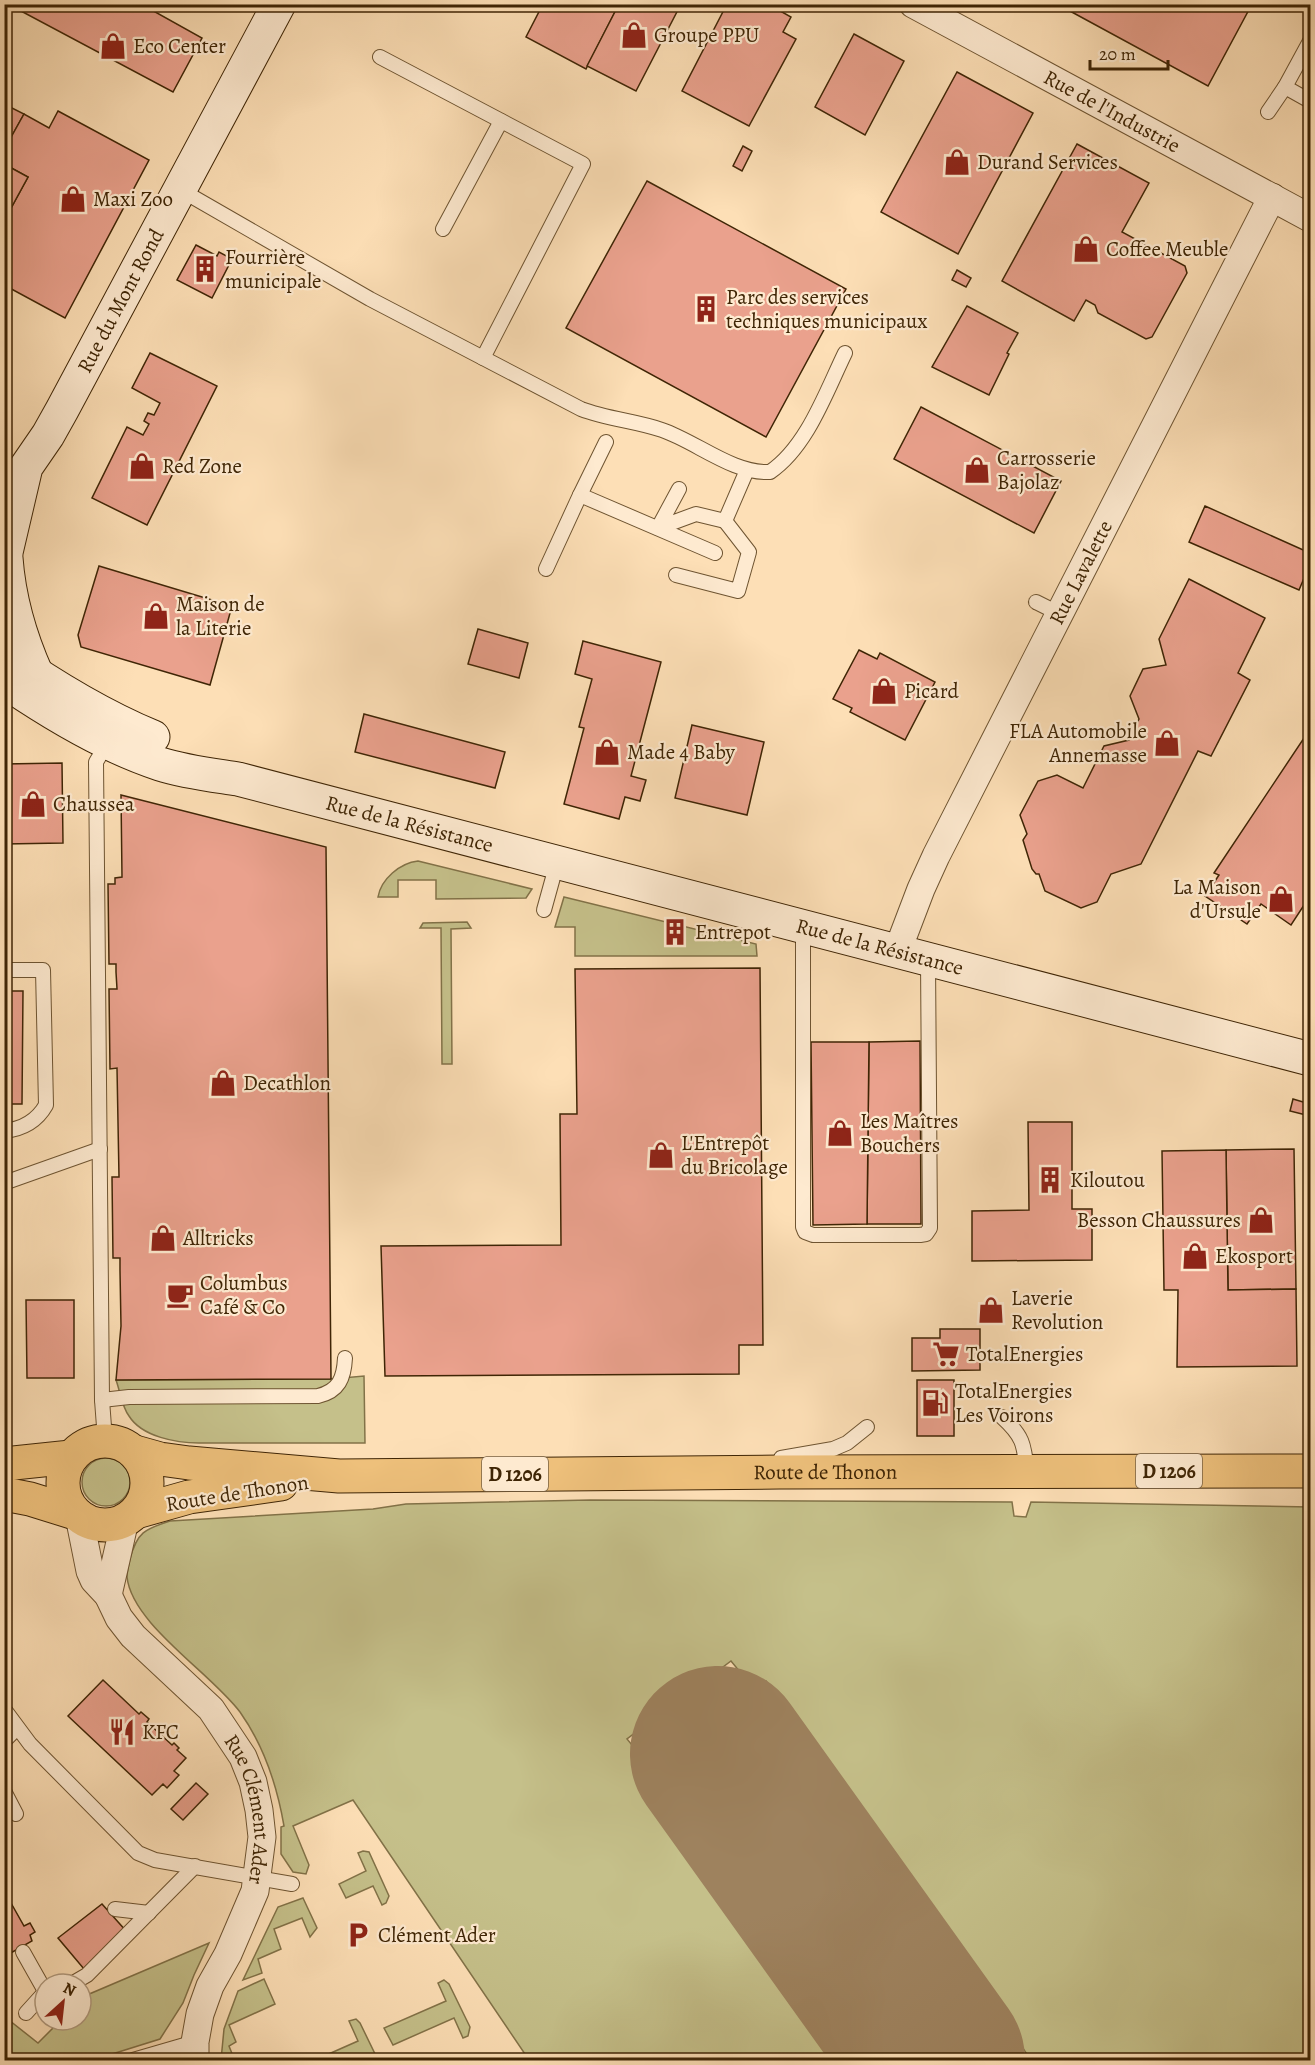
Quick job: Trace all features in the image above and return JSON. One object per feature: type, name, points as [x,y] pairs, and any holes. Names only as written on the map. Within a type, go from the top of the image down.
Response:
[{"type":"main road","points":[[4,1494],[30,1498],[77,1514],[98,1525],[115,1524],[130,1516],[146,1495],[147,1482],[143,1463],[135,1452],[118,1442],[105,1440],[86,1444],[71,1457],[64,1469],[63,1488],[67,1501],[77,1514]]},
{"type":"main road","name":"Route de Thonon","points":[[135,1452],[189,1464],[339,1476],[1311,1471]]},
{"type":"main road","points":[[4,1464],[71,1457]]},
{"type":"main road","name":"Route de Thonon","points":[[130,1516],[189,1497],[339,1476]]},
{"type":"street","name":"Rue du Mont Rond","points":[[37,675],[16,618],[5,559],[15,472],[48,435],[279,4]]},
{"type":"street","name":"Rue de l'Industrie","points":[[913,4],[1311,218]]},
{"type":"street","name":"Rue Lavalette","points":[[897,952],[921,889],[1048,608],[1272,197]]},
{"type":"street","name":"Rue de la Résistance","points":[[4,651],[37,675],[99,712],[185,750],[238,779]]},
{"type":"street","name":"Rue de la Résistance","points":[[4,681],[55,714],[108,742],[162,765],[238,779],[1311,1059]]},
{"type":"street","name":"Rue Clément Ader","points":[[77,1514],[92,1576],[108,1594],[119,1618],[133,1636],[211,1709],[243,1757],[253,1782],[260,1810],[262,1837],[255,1891],[228,1954],[210,1986],[200,2014],[195,2051]]},
{"type":"street","points":[[108,1594],[130,1516]]},
{"type":"lane","points":[[1268,112],[1311,42]]},
{"type":"lane","points":[[380,57],[583,164],[483,358]]},
{"type":"lane","points":[[1285,87],[1311,101]]},
{"type":"lane","points":[[443,229],[501,121]]},
{"type":"lane","points":[[179,189],[370,299],[581,409],[674,435],[747,471],[770,472],[789,456],[806,432],[845,353]]},
{"type":"lane","points":[[546,568],[606,442]]},
{"type":"lane","points":[[725,522],[747,471]]},
{"type":"lane","points":[[658,528],[679,489]]},
{"type":"lane","points":[[580,495],[715,553]]},
{"type":"lane","points":[[658,528],[696,514],[725,522],[749,552],[738,591],[676,575]]},
{"type":"lane","points":[[105,1440],[102,1400],[96,762],[108,742]]},
{"type":"lane","points":[[544,910],[557,863]]},
{"type":"lane","points":[[803,928],[803,1227],[805,1232],[813,1235],[920,1236],[926,1234],[930,1228],[928,960]]},
{"type":"lane","points":[[4,970],[43,970],[46,1105],[30,1123],[16,1130],[4,1131]]},
{"type":"lane","points":[[4,1183],[100,1149]]},
{"type":"lane","points":[[102,1400],[129,1397],[318,1396],[332,1391],[340,1382],[345,1358]]},
{"type":"lane","points":[[1002,1417],[1015,1428],[1022,1440],[1027,1471]]},
{"type":"lane","points":[[691,1473],[833,1449],[847,1443],[867,1427]]},
{"type":"lane","points":[[4,1709],[30,1744],[138,1853],[155,1860],[292,1884]]},
{"type":"lane","points":[[4,1741],[17,1728]]},
{"type":"lane","points":[[4,1791],[16,1814]]},
{"type":"lane","points":[[90,1972],[195,1866]]},
{"type":"lane","points":[[115,1909],[149,1913]]},
{"type":"lane","points":[[23,1952],[34,1972]]},
{"type":"lane","points":[[26,2013],[33,2005]]},
{"type":"lane","points":[[133,2061],[195,2051]]},
{"type":"shaded area","points":[[418,861],[532,889],[526,898],[436,899],[436,880],[398,880],[398,897],[378,897],[383,884],[392,873],[411,862]]},
{"type":"shaded area","points":[[564,897],[756,944],[757,956],[575,956],[575,927],[555,927]]},
{"type":"shaded area","points":[[467,922],[471,928],[451,929],[452,1064],[442,1064],[441,928],[420,928],[423,923]]},
{"type":"shaded area","points":[[364,1376],[365,1443],[199,1443],[171,1440],[151,1434],[135,1423],[125,1408],[116,1380],[331,1379]]},
{"type":"shaded area","points":[[106,1458],[123,1465],[130,1482],[123,1499],[106,1506],[89,1499],[82,1482],[89,1465]]},
{"type":"shaded area","points":[[590,1500],[1012,1502],[1014,1516],[1026,1517],[1031,1502],[1310,1507],[1310,2060],[1031,2060],[849,1797],[835,1802],[816,1752],[788,1710],[766,1681],[754,1689],[731,1661],[627,1739],[645,1761],[636,1768],[844,2060],[529,2060],[353,1800],[293,1826],[309,1865],[306,1874],[293,1872],[281,1854],[281,1827],[284,1826],[281,1811],[268,1766],[256,1738],[240,1712],[227,1697],[174,1648],[143,1612],[132,1595],[127,1572],[139,1537],[148,1529],[170,1521],[373,1509],[406,1504]]},
{"type":"shaded area","points":[[369,1852],[389,1896],[386,1903],[382,1905],[373,1886],[346,1898],[339,1884],[366,1871],[358,1853]]},
{"type":"shaded area","points":[[303,1898],[317,1928],[310,1937],[302,1918],[274,1929],[281,1949],[258,1959],[262,1973],[243,1980],[278,1907]]},
{"type":"shaded area","points":[[209,1943],[183,2003],[160,2039],[93,2060],[5,2060],[5,2017],[38,2043],[49,2032],[93,2032],[93,1992]]},
{"type":"shaded area","points":[[264,1979],[275,2004],[229,2025],[236,2042],[229,2046],[233,2056],[221,2060],[224,2029],[238,1991]]},
{"type":"shaded area","points":[[444,1980],[449,1984],[470,2027],[468,2036],[463,2038],[454,2018],[393,2045],[384,2028],[446,2001],[438,1983]]},
{"type":"shaded area","points":[[356,2019],[378,2060],[366,2060],[365,2058],[315,2060],[358,2041],[349,2021]]},
{"type":"building","points":[[24,4],[141,4],[202,38],[173,92],[19,10]]},
{"type":"building","points":[[543,4],[619,4],[586,69],[526,37]]},
{"type":"building","name":"Groupe PPU","points":[[619,4],[681,4],[636,91],[587,66]]},
{"type":"building","points":[[727,4],[768,4],[791,17],[783,32],[796,39],[749,126],[682,91]]},
{"type":"building","points":[[1057,4],[1252,4],[1208,86]]},
{"type":"building","points":[[854,34],[904,61],[865,135],[815,107]]},
{"type":"building","name":"Durand Services","points":[[957,72],[1033,113],[958,254],[881,212]]},
{"type":"building","points":[[4,104],[24,114],[4,150]]},
{"type":"building","name":"Maxi Zoo","points":[[58,111],[149,160],[65,318],[4,285],[4,221],[28,177],[4,164],[4,150],[24,114],[49,128]]},
{"type":"building","name":"Coffee Meuble","points":[[1077,144],[1149,183],[1122,232],[1185,266],[1187,273],[1152,337],[1146,339],[1098,313],[1095,305],[1086,300],[1074,321],[1002,281]]},
{"type":"building","points":[[743,146],[752,151],[742,171],[733,166]]},
{"type":"building","points":[[4,164],[28,177],[4,221]]},
{"type":"building","name":"Parc des services techniques municipaux","points":[[647,181],[846,289],[766,437],[566,328]]},
{"type":"building","name":"Fourrière municipale","points":[[196,245],[217,256],[219,252],[232,259],[212,298],[177,280]]},
{"type":"building","points":[[957,270],[971,278],[966,287],[952,280]]},
{"type":"building","points":[[967,306],[1018,333],[989,395],[932,367]]},
{"type":"building","name":"Red Zone","points":[[150,353],[217,386],[147,525],[92,498],[127,427],[143,435],[149,424],[144,421],[148,413],[154,415],[160,403],[132,388]]},
{"type":"building","name":"Carrosserie Bajolaz","points":[[921,407],[1061,481],[1034,533],[894,459]]},
{"type":"building","points":[[1205,506],[1310,553],[1310,564],[1299,590],[1189,542]]},
{"type":"building","name":"Maison de la Literie","points":[[99,566],[232,606],[210,685],[81,647],[78,635]]},
{"type":"building","name":"FLA Automobile Annemasse","points":[[1189,579],[1265,618],[1238,673],[1250,680],[1211,756],[1198,751],[1141,864],[1111,874],[1097,902],[1081,908],[1045,891],[1039,874],[1032,869],[1023,840],[1027,834],[1020,815],[1038,781],[1057,775],[1083,788],[1104,746],[1129,740],[1139,719],[1130,696],[1143,669],[1166,665],[1159,639]]},
{"type":"building","points":[[478,629],[528,643],[519,678],[468,664]]},
{"type":"building","name":"Made 4 Baby","points":[[583,641],[661,662],[631,776],[646,780],[640,801],[625,797],[619,819],[564,804],[584,728],[579,727],[592,679],[575,674]]},
{"type":"building","name":"Picard","points":[[859,650],[877,659],[880,653],[935,682],[905,740],[850,712],[852,708],[833,699]]},
{"type":"building","points":[[364,714],[505,752],[495,788],[355,752]]},
{"type":"building","points":[[692,725],[764,742],[747,815],[675,798]]},
{"type":"building","points":[[1310,729],[1310,896],[1291,925],[1261,904],[1247,924],[1205,896],[1219,875],[1214,873]]},
{"type":"building","name":"Chaussea","points":[[62,763],[63,843],[4,844],[4,764]]},
{"type":"building","name":"Decathlon","points":[[121,795],[326,847],[331,1379],[116,1380],[121,1326],[120,1258],[113,1258],[112,1177],[119,1177],[117,1068],[110,1069],[109,989],[117,989],[116,964],[109,964],[108,884],[115,884],[115,878],[122,877]]},
{"type":"building","name":"Entrepot","points":[[668,927],[684,930],[682,937],[667,933]]},
{"type":"building","name":"L'Entrepôt du Bricolage","points":[[760,968],[763,1345],[739,1345],[739,1374],[385,1376],[381,1246],[561,1245],[560,1114],[577,1114],[575,969]]},
{"type":"building","points":[[4,991],[23,991],[22,1104],[4,1104]]},
{"type":"building","points":[[920,1041],[921,1224],[867,1224],[869,1042]]},
{"type":"building","name":"Les Maîtres Bouchers","points":[[811,1042],[869,1042],[867,1224],[813,1225]]},
{"type":"building","points":[[1293,1099],[1310,1104],[1310,1116],[1290,1111]]},
{"type":"building","name":"Kiloutou","points":[[1028,1122],[1072,1122],[1072,1209],[1092,1209],[1092,1260],[972,1261],[972,1211],[1029,1210]]},
{"type":"building","name":"Besson Chaussures","points":[[1294,1149],[1296,1289],[1228,1290],[1226,1150]]},
{"type":"building","name":"Ekosport","points":[[1226,1150],[1228,1290],[1296,1289],[1297,1366],[1177,1367],[1178,1290],[1164,1290],[1162,1151]]},
{"type":"building","points":[[26,1300],[74,1300],[74,1378],[27,1378]]},
{"type":"building","name":"TotalEnergies","points":[[940,1329],[980,1329],[980,1370],[912,1371],[912,1338],[940,1338]]},
{"type":"building","points":[[917,1380],[954,1380],[954,1436],[917,1436]]},
{"type":"building","name":"KFC","points":[[103,1680],[139,1714],[141,1712],[149,1719],[147,1722],[172,1745],[174,1743],[179,1748],[177,1750],[186,1758],[174,1771],[179,1775],[167,1788],[163,1784],[152,1795],[68,1716]]},
{"type":"building","points":[[196,1783],[208,1794],[183,1820],[171,1809]]},
{"type":"building","points":[[11,1903],[24,1926],[30,1923],[35,1932],[30,1935],[32,1941],[9,1954],[4,1946],[4,1907]]},
{"type":"building","points":[[102,1904],[127,1932],[84,1969],[58,1938]]},
{"type":"runway","points":[[718,1754],[937,2060]]},
{"type":"place","name":"Groupe PPU","points":[[634,35]]},
{"type":"place","name":"Eco Center","points":[[113,46]]},
{"type":"place","name":"Durand Services","points":[[957,162]]},
{"type":"place","name":"Maxi Zoo","points":[[73,199]]},
{"type":"place","name":"Coffee Meuble","points":[[1086,249]]},
{"type":"place","name":"Fourrière municipale","points":[[205,269]]},
{"type":"place","name":"Parc des services techniques municipaux","points":[[706,309]]},
{"type":"place","name":"Red Zone","points":[[142,466]]},
{"type":"place","name":"Carrosserie Bajolaz","points":[[977,470]]},
{"type":"place","name":"Maison de la Literie","points":[[156,616]]},
{"type":"place","name":"Picard","points":[[884,691]]},
{"type":"place","name":"FLA Automobile Annemasse","points":[[1167,743]]},
{"type":"place","name":"Made 4 Baby","points":[[607,752]]},
{"type":"place","name":"Chaussea","points":[[33,804]]},
{"type":"place","name":"La Maison d'Ursule","points":[[1281,899]]},
{"type":"place","name":"Entrepot","points":[[675,932]]},
{"type":"place","name":"Decathlon","points":[[223,1083]]},
{"type":"place","name":"Les Maîtres Bouchers","points":[[840,1133]]},
{"type":"place","name":"L'Entrepôt du Bricolage","points":[[661,1155]]},
{"type":"place","name":"Kiloutou","points":[[1050,1180]]},
{"type":"place","name":"Besson Chaussures","points":[[1261,1220]]},
{"type":"place","name":"Alltricks","points":[[163,1238]]},
{"type":"place","name":"Ekosport","points":[[1195,1256]]},
{"type":"place","name":"Columbus Café & Co","points":[[180,1295]]},
{"type":"place","name":"Laverie Revolution","points":[[991,1310]]},
{"type":"place","name":"TotalEnergies","points":[[946,1354]]},
{"type":"place","name":"TotalEnergies Les Voirons","points":[[935,1403]]},
{"type":"place","name":"KFC","points":[[122,1732]]},
{"type":"place","name":"Clément Ader","points":[[358,1935]]}]
